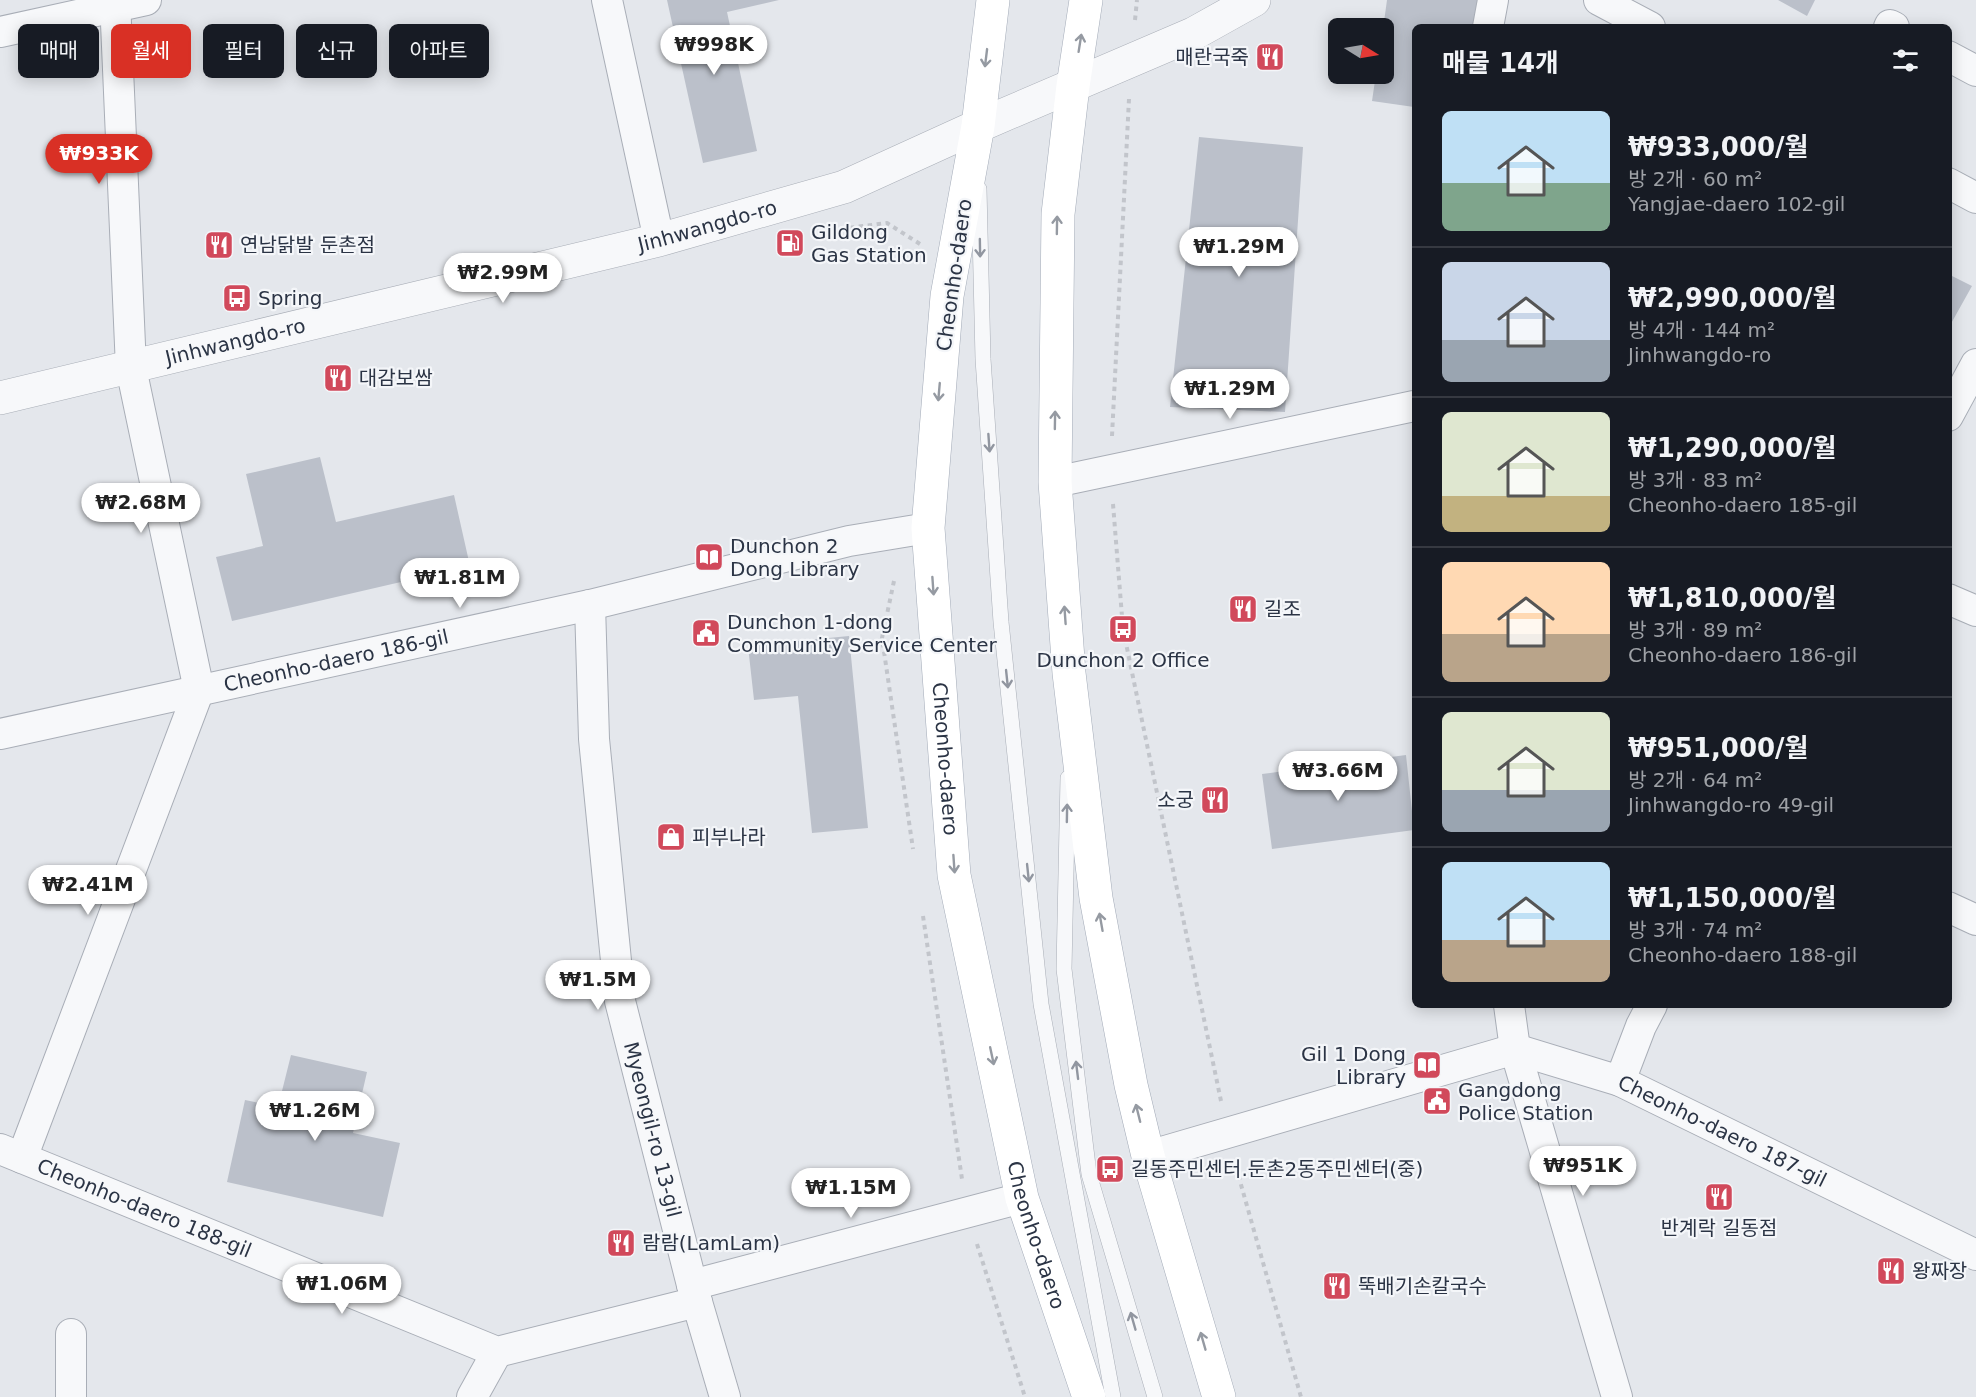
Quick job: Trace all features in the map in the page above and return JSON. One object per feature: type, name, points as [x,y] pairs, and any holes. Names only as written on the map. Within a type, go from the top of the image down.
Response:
[{"type":"main road","name":"Cheonho-daero","points":[[993,0],[978,126],[947,296],[928,528],[954,875],[1022,1198],[1089,1397]]},
{"type":"main road","points":[[1086,0],[1058,214],[1055,482],[1069,673],[1096,898],[1131,1085],[1148,1156],[1219,1397]]},
{"type":"street","points":[[0,32],[116,3],[146,0]]},
{"type":"street","points":[[607,0],[659,240]]},
{"type":"street","name":"Jinhwangdo-ro","points":[[0,398],[659,240],[844,188],[978,126],[1193,34],[1254,0]]},
{"type":"street","points":[[1489,24],[1493,0]]},
{"type":"street","points":[[1599,0],[1644,24]]},
{"type":"street","points":[[116,3],[131,368],[199,690]]},
{"type":"street","points":[[1952,58],[1976,71]]},
{"type":"street","points":[[1952,185],[1976,198]]},
{"type":"street","points":[[1960,410],[1976,364]]},
{"type":"street","points":[[1055,482],[1412,406]]},
{"type":"street","name":"Cheonho-daero 186-gil","points":[[0,734],[590,605],[849,541],[928,528]]},
{"type":"street","points":[[1952,600],[1976,611]]},
{"type":"street","name":"Myeongil-ro 13-gil","points":[[590,605],[594,739],[621,1001],[694,1294],[725,1397]]},
{"type":"street","name":"Cheonho-daero 186-gil","points":[[11,1153],[199,690]]},
{"type":"street","points":[[1952,909],[1976,920]]},
{"type":"street","points":[[1509,1008],[1515,1049],[1617,1397]]},
{"type":"street","points":[[1620,1081],[1650,1008]]},
{"type":"street","points":[[1148,1156],[1515,1049]]},
{"type":"street","name":"Cheonho-daero 187-gil","points":[[1515,1049],[1620,1081],[1976,1255]]},
{"type":"street","name":"Cheonho-daero 188-gil","points":[[11,1153],[497,1352]]},
{"type":"street","points":[[472,1397],[497,1352],[1022,1198]]},
{"type":"street","points":[[70,1397],[71,1334]]},
{"type":"lane","points":[[978,126],[983,359],[999,598],[1041,1004],[1113,1397]]},
{"type":"lane","points":[[1069,673],[1064,969],[1089,1174],[1155,1397]]},
{"type":"path","points":[[1137,0],[1131,61],[1110,470],[1123,629],[1227,1134],[1301,1397]]},
{"type":"building","points":[[667,0],[779,0],[727,12],[757,151],[703,163]]},
{"type":"building","points":[[1387,0],[1479,0],[1475,24],[1412,24],[1412,107],[1372,101],[1375,84],[1394,84],[1394,18],[1385,18]]},
{"type":"building","points":[[1778,0],[1815,0],[1807,16]]},
{"type":"building","points":[[1199,137],[1303,147],[1285,412],[1170,407]]},
{"type":"building","points":[[1952,276],[1972,286],[1952,322]]},
{"type":"building","points":[[320,457],[336,522],[454,495],[470,566],[232,621],[216,557],[263,546],[246,474]]},
{"type":"building","points":[[849,636],[868,828],[812,833],[798,696],[754,700],[748,646]]},
{"type":"building","points":[[1406,755],[1412,830],[1272,849],[1262,774]]},
{"type":"building","points":[[291,1055],[367,1072],[353,1133],[400,1143],[383,1217],[227,1182],[245,1100],[278,1107]]},
{"type":"place","name":"매란국죽","points":[[1270,57]]},
{"type":"place","name":"Gildong Gas Station","points":[[790,243]]},
{"type":"place","name":"연남닭발 둔촌점","points":[[219,245]]},
{"type":"place","name":"Spring","points":[[237,298]]},
{"type":"place","name":"대감보쌈","points":[[338,378]]},
{"type":"place","name":"Dunchon 2 Dong Library","points":[[709,557]]},
{"type":"place","name":"길조","points":[[1243,609]]},
{"type":"place","name":"Dunchon 2 Office","points":[[1123,629]]},
{"type":"place","name":"Dunchon 1-dong Community Service Center","points":[[706,633]]},
{"type":"place","name":"소궁","points":[[1215,800]]},
{"type":"place","name":"피부나라","points":[[671,837]]},
{"type":"place","name":"Gil 1 Dong Library","points":[[1427,1065]]},
{"type":"place","name":"Gangdong Police Station","points":[[1437,1101]]},
{"type":"place","name":"길동주민센터.둔촌2동주민센터(중)","points":[[1110,1169]]},
{"type":"place","name":"반계락 길동점","points":[[1719,1197]]},
{"type":"place","name":"람람(LamLam)","points":[[621,1243]]},
{"type":"place","name":"왕짜장","points":[[1891,1271]]},
{"type":"place","name":"뚝배기손칼국수","points":[[1337,1286]]}]
